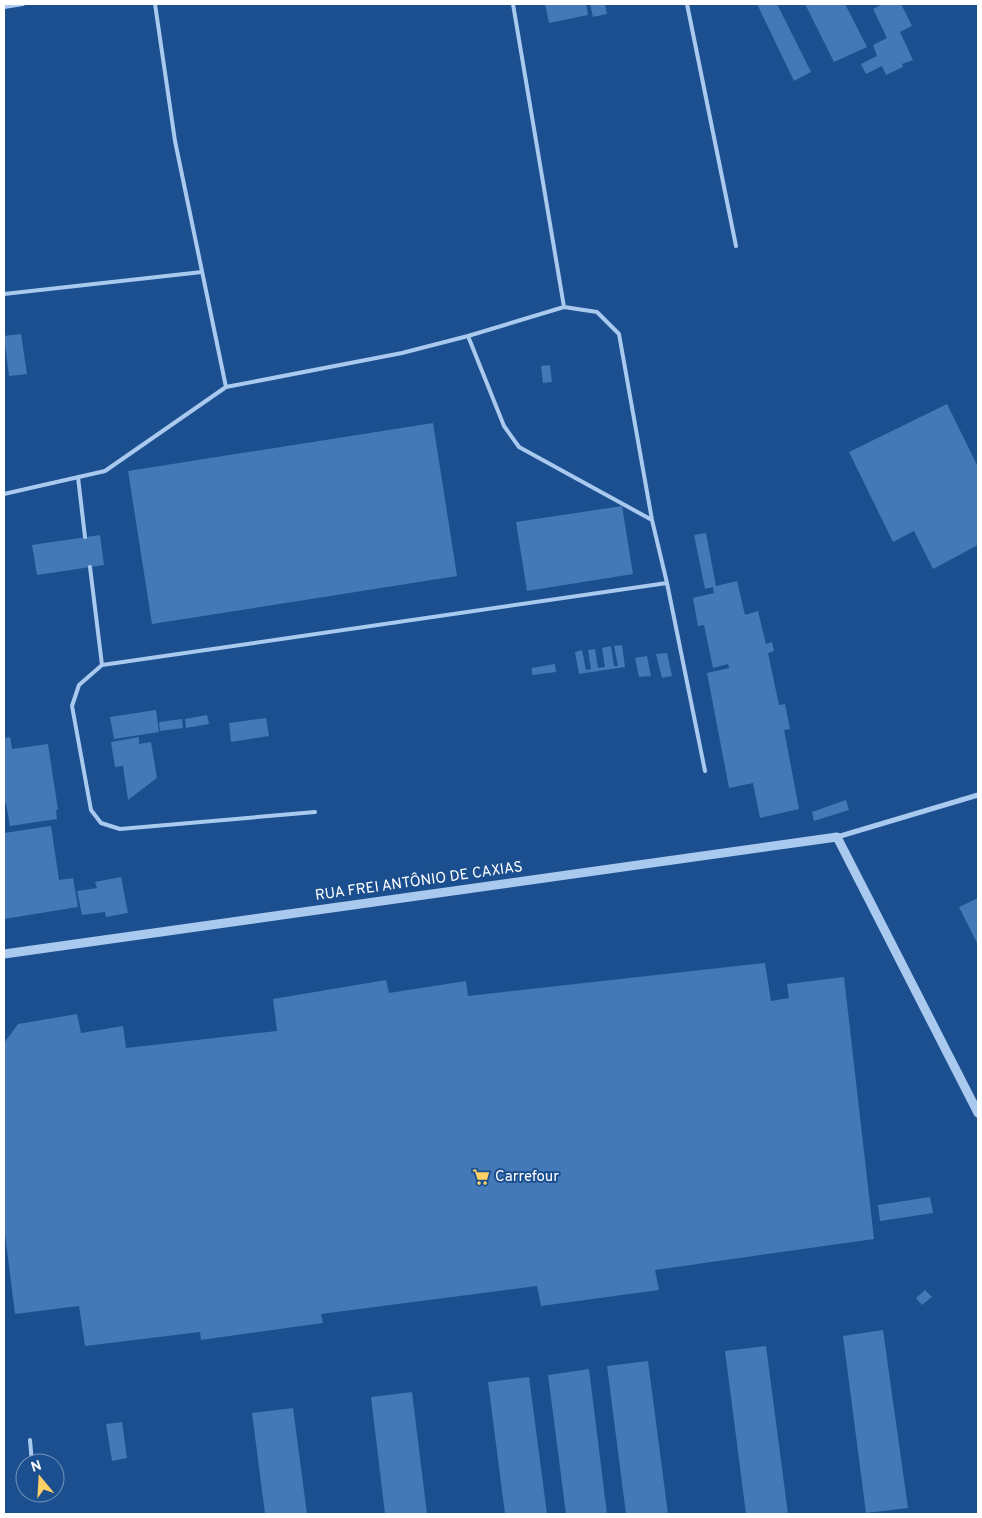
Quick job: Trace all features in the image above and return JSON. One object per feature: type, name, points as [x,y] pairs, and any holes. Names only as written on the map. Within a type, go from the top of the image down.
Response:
[{"type":"street","points":[[978,795],[838,837],[978,1113]]},
{"type":"street","name":"RUA FREI ANTÔNIO DE CAXIAS","points":[[4,954],[838,837]]},
{"type":"lane","points":[[4,7],[22,4]]},
{"type":"lane","points":[[155,4],[175,141],[226,387]]},
{"type":"lane","points":[[513,4],[564,307]]},
{"type":"lane","points":[[687,4],[736,246]]},
{"type":"lane","points":[[4,294],[202,272]]},
{"type":"lane","points":[[4,494],[105,471],[226,387],[402,353],[468,336],[564,307],[596,312],[619,334],[652,520],[667,583],[705,771]]},
{"type":"lane","points":[[468,336],[504,426],[519,447],[652,520]]},
{"type":"lane","points":[[78,478],[86,537]]},
{"type":"lane","points":[[90,567],[102,665]]},
{"type":"lane","points":[[315,812],[120,829],[101,823],[91,810],[72,706],[79,685],[102,665],[667,583]]},
{"type":"lane","points":[[30,1440],[31,1453]]},
{"type":"building","points":[[545,4],[586,4],[588,15],[549,23]]},
{"type":"building","points":[[590,4],[605,4],[607,14],[593,17]]},
{"type":"building","points":[[757,4],[777,4],[811,72],[794,81]]},
{"type":"building","points":[[805,4],[845,4],[867,47],[834,62]]},
{"type":"building","points":[[882,4],[901,4],[912,26],[900,32],[913,60],[902,64],[903,67],[886,75],[882,66],[866,74],[861,64],[877,56],[873,45],[887,38],[873,9]]},
{"type":"building","points":[[21,334],[27,374],[9,376],[4,336]]},
{"type":"building","points":[[550,365],[552,382],[543,383],[541,366]]},
{"type":"building","points":[[947,404],[978,467],[978,545],[933,569],[914,531],[893,542],[849,452]]},
{"type":"building","points":[[433,423],[457,576],[152,624],[128,471]]},
{"type":"building","points":[[622,506],[633,574],[527,591],[516,522]]},
{"type":"building","points":[[706,533],[716,586],[737,581],[745,615],[758,611],[766,644],[772,642],[774,651],[768,653],[779,705],[785,704],[790,729],[784,730],[799,809],[760,818],[753,783],[729,788],[707,673],[729,668],[728,664],[713,668],[704,625],[698,626],[693,598],[714,593],[713,587],[705,589],[694,535]]},
{"type":"building","points":[[100,535],[104,565],[37,575],[32,545]]},
{"type":"building","points":[[622,645],[625,667],[579,674],[575,652],[582,650],[586,670],[591,669],[588,650],[595,649],[598,668],[605,667],[602,648],[611,646],[614,666],[618,666],[614,646]]},
{"type":"building","points":[[667,653],[672,676],[662,678],[656,654]]},
{"type":"building","points":[[647,656],[651,676],[639,677],[635,658]]},
{"type":"building","points":[[555,664],[556,672],[532,675],[532,668]]},
{"type":"building","points":[[156,710],[159,732],[114,739],[110,717]]},
{"type":"building","points":[[207,715],[209,724],[186,728],[185,719]]},
{"type":"building","points":[[266,718],[269,736],[231,742],[229,723]]},
{"type":"building","points":[[182,719],[183,728],[160,731],[159,722]]},
{"type":"building","points":[[10,737],[12,749],[48,744],[58,810],[56,810],[57,819],[10,826],[6,803],[4,803],[4,738]]},
{"type":"building","points":[[139,737],[139,744],[151,742],[157,778],[128,800],[123,766],[115,767],[111,742]]},
{"type":"building","points":[[846,800],[849,810],[814,821],[812,812]]},
{"type":"building","points":[[51,826],[59,880],[73,878],[78,907],[4,919],[4,833]]},
{"type":"building","points":[[121,877],[128,913],[106,917],[105,912],[82,915],[77,891],[97,888],[95,882]]},
{"type":"building","points":[[978,898],[978,945],[959,907]]},
{"type":"building","points":[[765,963],[771,1001],[789,998],[787,984],[844,977],[874,1239],[655,1270],[659,1290],[541,1306],[537,1286],[321,1314],[323,1323],[201,1340],[200,1332],[85,1346],[79,1306],[15,1314],[4,1226],[4,1043],[18,1024],[77,1014],[81,1033],[123,1026],[126,1048],[277,1031],[273,999],[386,980],[389,993],[466,981],[468,996]]},
{"type":"building","points":[[930,1197],[933,1213],[880,1221],[878,1205]]},
{"type":"building","points":[[925,1290],[932,1297],[922,1305],[916,1298]]},
{"type":"building","points":[[883,1330],[908,1508],[866,1513],[843,1336]]},
{"type":"building","points":[[766,1346],[788,1514],[746,1514],[725,1351]]},
{"type":"building","points":[[648,1361],[668,1514],[626,1514],[607,1366]]},
{"type":"building","points":[[589,1369],[607,1514],[566,1514],[548,1375]]},
{"type":"building","points":[[529,1377],[547,1514],[505,1514],[488,1382]]},
{"type":"building","points":[[412,1392],[427,1514],[385,1514],[371,1397]]},
{"type":"building","points":[[293,1408],[307,1514],[265,1514],[252,1413]]},
{"type":"building","points":[[122,1422],[127,1458],[112,1461],[106,1424]]},
{"type":"place","name":"Carrefour","points":[[481,1177]]}]
